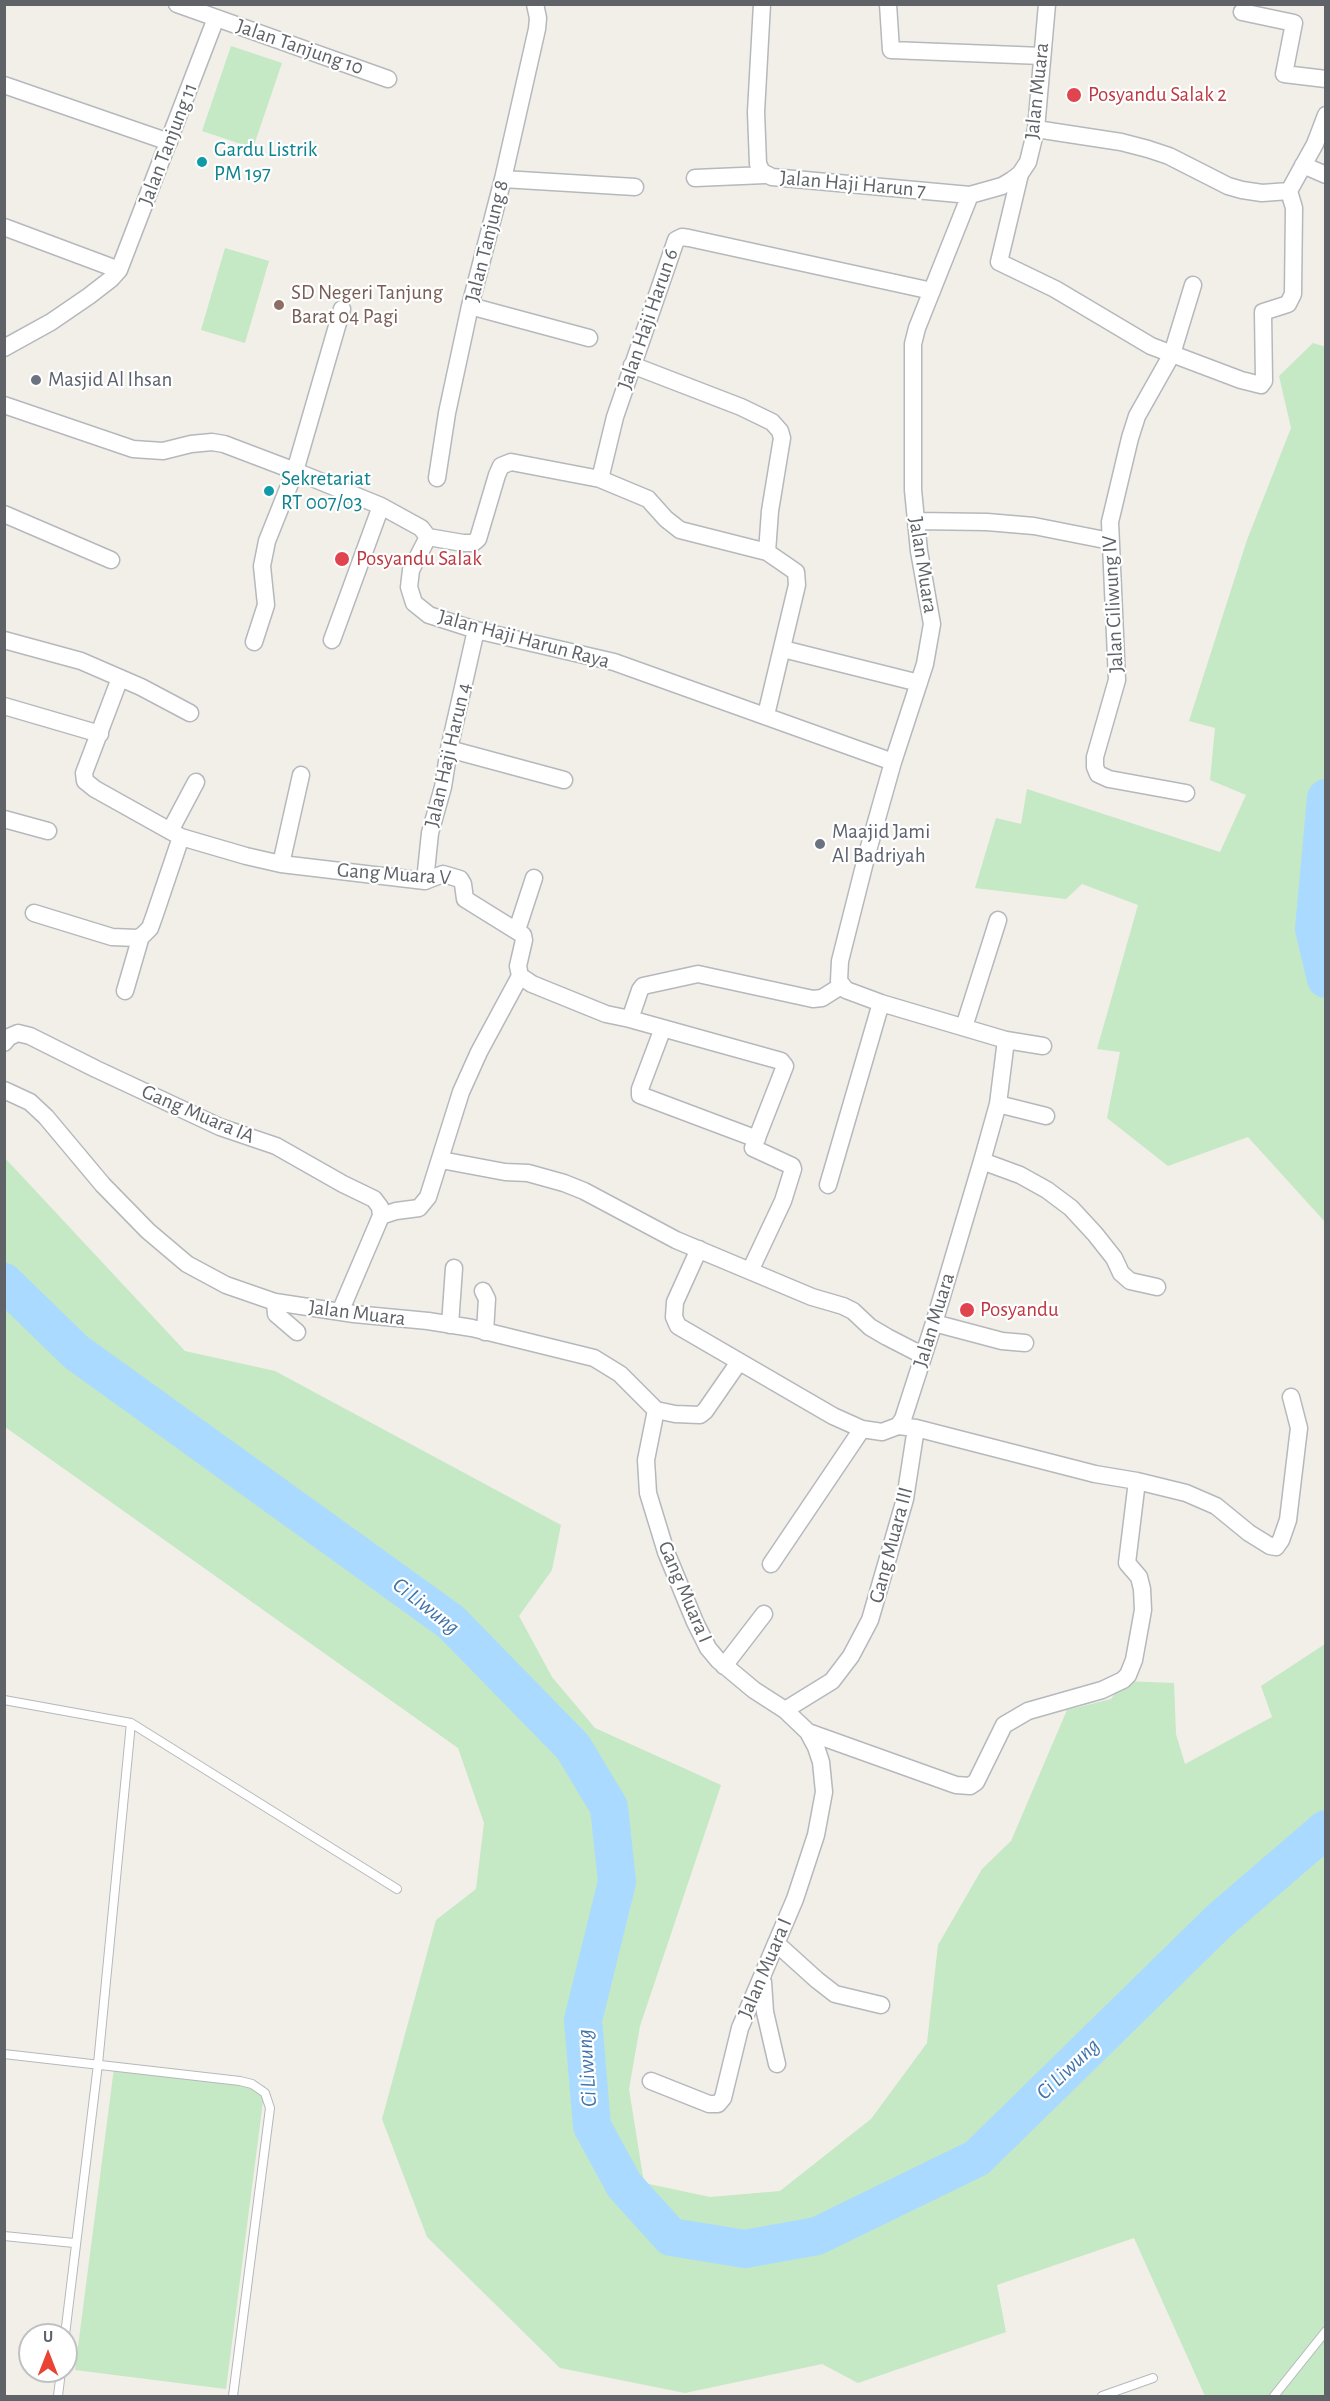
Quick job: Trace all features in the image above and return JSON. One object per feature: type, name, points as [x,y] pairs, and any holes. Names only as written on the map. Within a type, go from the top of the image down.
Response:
[{"type":"street","name":"Jalan Tanjung 10","points":[[177,4],[388,79]]},
{"type":"street","name":"Jalan Tanjung 8","points":[[437,478],[447,413],[470,306],[503,179],[537,28],[538,18],[535,4]]},
{"type":"street","name":"Jalan Haji Harun 7","points":[[762,4],[756,112],[758,164],[765,175],[970,195]]},
{"type":"street","points":[[888,4],[891,50],[1042,56]]},
{"type":"street","name":"Jalan Muara","points":[[1047,4],[1035,129],[1028,162],[1020,174],[999,262],[1055,289],[1132,336],[1172,354]]},
{"type":"street","points":[[1242,12],[1294,23],[1284,74],[1326,79]]},
{"type":"street","name":"Jalan Tanjung 11","points":[[118,270],[216,18]]},
{"type":"street","points":[[4,85],[169,142]]},
{"type":"street","points":[[1172,354],[1255,385],[1263,383],[1263,312],[1288,304],[1293,294],[1294,208],[1289,190],[1315,144],[1326,115]]},
{"type":"street","points":[[1035,129],[1121,141],[1169,156],[1228,186],[1242,190],[1262,193],[1289,190]]},
{"type":"street","points":[[1303,165],[1326,175]]},
{"type":"street","points":[[970,195],[1002,186],[1020,174]]},
{"type":"street","points":[[695,178],[765,175]]},
{"type":"street","points":[[503,179],[634,187]]},
{"type":"street","name":"Jalan Muara","points":[[841,986],[840,961],[893,762],[919,683],[932,624],[916,521],[912,421],[914,345],[917,328],[970,195]]},
{"type":"street","points":[[4,227],[118,270],[111,279],[51,322],[4,348]]},
{"type":"street","name":"Jalan Haji Harun 6","points":[[600,479],[615,417],[672,245],[681,237],[932,291]]},
{"type":"street","name":"Jalan Ciliwung IV","points":[[1186,793],[1108,779],[1098,774],[1095,757],[1117,680],[1110,522],[1137,416],[1172,354],[1193,285]]},
{"type":"street","points":[[470,306],[589,338]]},
{"type":"street","points":[[255,642],[266,605],[262,566],[267,541],[295,471],[342,309]]},
{"type":"street","points":[[632,365],[741,407],[772,422],[780,431],[782,438],[770,511],[767,552]]},
{"type":"street","points":[[4,405],[149,452],[191,444],[212,442],[224,444],[381,506],[421,528],[428,537],[473,543],[478,539],[497,475],[501,466],[506,463],[600,479],[648,499],[666,519],[680,530],[767,552],[796,572],[797,585],[766,715]]},
{"type":"street","points":[[332,640],[381,506]]},
{"type":"street","points":[[4,514],[111,560]]},
{"type":"street","points":[[916,521],[1016,524],[1110,541]]},
{"type":"street","name":"Jalan Haji Harun Raya","points":[[428,537],[411,570],[409,587],[414,603],[429,615],[476,630],[614,663],[766,715],[893,762]]},
{"type":"street","name":"Jalan Haji Harun 4","points":[[424,881],[430,833],[443,787],[449,749],[476,630]]},
{"type":"street","points":[[4,640],[81,661],[190,713]]},
{"type":"street","points":[[783,649],[919,683]]},
{"type":"street","name":"Gang Muara V","points":[[120,678],[84,773],[90,785],[175,834],[246,856],[280,864],[424,881],[443,874],[460,879],[464,884],[465,899],[517,930]]},
{"type":"street","points":[[4,706],[100,734]]},
{"type":"street","points":[[449,749],[564,780]]},
{"type":"street","points":[[280,864],[301,775]]},
{"type":"street","points":[[34,914],[112,937],[137,938],[141,936],[150,928],[175,834],[196,782]]},
{"type":"street","points":[[4,819],[48,831]]},
{"type":"street","points":[[340,1312],[381,1216],[396,1211],[419,1208],[428,1197],[461,1092],[479,1052],[520,976],[518,966],[524,940],[523,935],[517,930],[534,878]]},
{"type":"street","points":[[963,1027],[998,920]]},
{"type":"street","points":[[125,991],[141,936]]},
{"type":"street","points":[[630,1019],[643,986],[698,974],[813,999],[822,998],[841,986],[852,993],[881,1004],[1006,1040],[1043,1046]]},
{"type":"street","points":[[520,976],[532,984],[606,1014],[663,1028],[784,1064],[785,1070],[754,1150],[792,1166],[793,1169],[783,1200],[750,1271]]},
{"type":"street","points":[[828,1185],[881,1004]]},
{"type":"street","points":[[663,1028],[640,1089],[640,1095],[757,1139]]},
{"type":"street","name":"Gang Muara IA","points":[[4,1043],[9,1037],[18,1033],[30,1036],[96,1070],[220,1127],[276,1146],[374,1199],[380,1208],[381,1216]]},
{"type":"street","name":"Jalan Muara","points":[[898,1426],[903,1419],[934,1323],[998,1104],[1006,1040]]},
{"type":"street","name":"Jalan Muara","points":[[4,1089],[30,1102],[103,1185],[148,1231],[187,1264],[226,1285],[275,1302],[450,1325],[594,1358],[620,1374],[656,1410]]},
{"type":"street","points":[[998,1104],[1046,1116]]},
{"type":"street","points":[[441,1160],[505,1172],[528,1173],[585,1191],[647,1226],[812,1297],[843,1306],[853,1311],[870,1327],[922,1355]]},
{"type":"street","points":[[982,1161],[1020,1175],[1047,1190],[1071,1208],[1095,1234],[1114,1258],[1121,1273],[1130,1281],[1157,1287]]},
{"type":"street","points":[[699,1249],[675,1302],[675,1322],[678,1326],[833,1416],[862,1429],[882,1432],[898,1426],[916,1428],[1095,1474],[1186,1493],[1216,1506],[1255,1537],[1276,1547],[1288,1520],[1299,1428],[1291,1397]]},
{"type":"street","points":[[450,1325],[454,1268]]},
{"type":"street","points":[[483,1290],[487,1299],[485,1332]]},
{"type":"street","points":[[275,1302],[276,1314],[297,1332]]},
{"type":"street","points":[[934,1323],[1002,1341],[1025,1343]]},
{"type":"street","points":[[656,1410],[700,1415],[739,1362]]},
{"type":"street","name":"Gang Muara I","points":[[656,1410],[646,1460],[648,1493],[666,1552],[700,1632],[708,1648],[724,1665],[785,1710],[808,1732],[821,1762]]},
{"type":"street","name":"Gang Muara III","points":[[785,1710],[832,1681],[851,1656],[870,1620],[895,1541],[905,1499],[916,1428]]},
{"type":"street","points":[[771,1564],[862,1429]]},
{"type":"street","points":[[808,1732],[956,1785],[970,1786],[976,1782],[1004,1725],[1028,1711],[1102,1690],[1123,1680],[1128,1675],[1134,1660],[1143,1610],[1141,1583],[1127,1563],[1137,1481]]},
{"type":"street","points":[[724,1665],[764,1614]]},
{"type":"street","name":"Jalan Muara I","points":[[651,2081],[709,2104],[718,2104],[723,2098],[740,2028],[795,1899],[816,1835],[824,1792],[821,1762]]},
{"type":"street","points":[[776,1943],[834,1994],[881,2006]]},
{"type":"street","points":[[764,1972],[762,1990],[777,2064]]},
{"type":"lane","points":[[4,1700],[131,1723],[397,1889]]},
{"type":"lane","points":[[65,2323],[98,2064],[131,1723]]},
{"type":"lane","points":[[4,2054],[252,2084],[265,2093],[270,2108],[233,2397]]},
{"type":"lane","points":[[4,2236],[74,2243]]},
{"type":"lane","points":[[1274,2397],[1326,2331]]},
{"type":"lane","points":[[1102,2397],[1153,2378]]},
{"type":"green space","points":[[231,46],[282,63],[253,148],[202,131]]},
{"type":"green space","points":[[225,248],[269,261],[245,343],[201,330]]},
{"type":"green space","points":[[1313,343],[1326,347],[1325,1222],[1248,1137],[1168,1166],[1107,1118],[1120,1052],[1097,1049],[1138,905],[1082,884],[1066,899],[975,888],[996,818],[1021,824],[1027,789],[1220,852],[1246,795],[1210,780],[1215,728],[1189,721],[1247,540],[1291,428],[1279,376]]},
{"type":"green space","points":[[4,1157],[185,1351],[275,1371],[561,1525],[552,1570],[519,1616],[552,1677],[595,1728],[721,1785],[640,2026],[629,2089],[644,2183],[710,2197],[780,2191],[871,2119],[927,2043],[938,1945],[982,1869],[1011,1841],[1067,1710],[1111,1699],[1123,1681],[1174,1683],[1176,1734],[1185,1764],[1272,1717],[1261,1686],[1325,1644],[1325,2396],[1205,2396],[1134,2238],[997,2285],[1006,2332],[858,2383],[822,2364],[685,2393],[560,2368],[427,2237],[382,2119],[436,1920],[476,1889],[484,1823],[458,1748],[5,1427]]},
{"type":"green space","points":[[114,2068],[265,2086],[226,2389],[78,2370],[78,2347]]},
{"type":"waterway","name":"Ci Liwung","points":[[1326,798],[1314,929],[1326,979]]},
{"type":"waterway","name":"Ci Liwung","points":[[4,1282],[76,1352],[451,1622],[573,1747],[609,1807],[617,1882],[583,2020],[592,2126],[624,2185],[671,2237],[745,2249],[817,2236],[977,2158],[1218,1922],[1326,1829]]},
{"type":"place","name":"Posyandu Salak 2","points":[[1074,95]]},
{"type":"place","name":"Gardu Listrik PM 197","points":[[202,162]]},
{"type":"place","name":"SD Negeri Tanjung Barat 04 Pagi","points":[[279,305]]},
{"type":"place","name":"Masjid Al Ihsan","points":[[36,380]]},
{"type":"place","name":"Sekretariat RT 007/03","points":[[269,491]]},
{"type":"place","name":"Posyandu Salak","points":[[342,559]]},
{"type":"place","name":"Maajid Jami Al Badriyah","points":[[820,844]]},
{"type":"place","name":"Posyandu","points":[[967,1310]]}]
